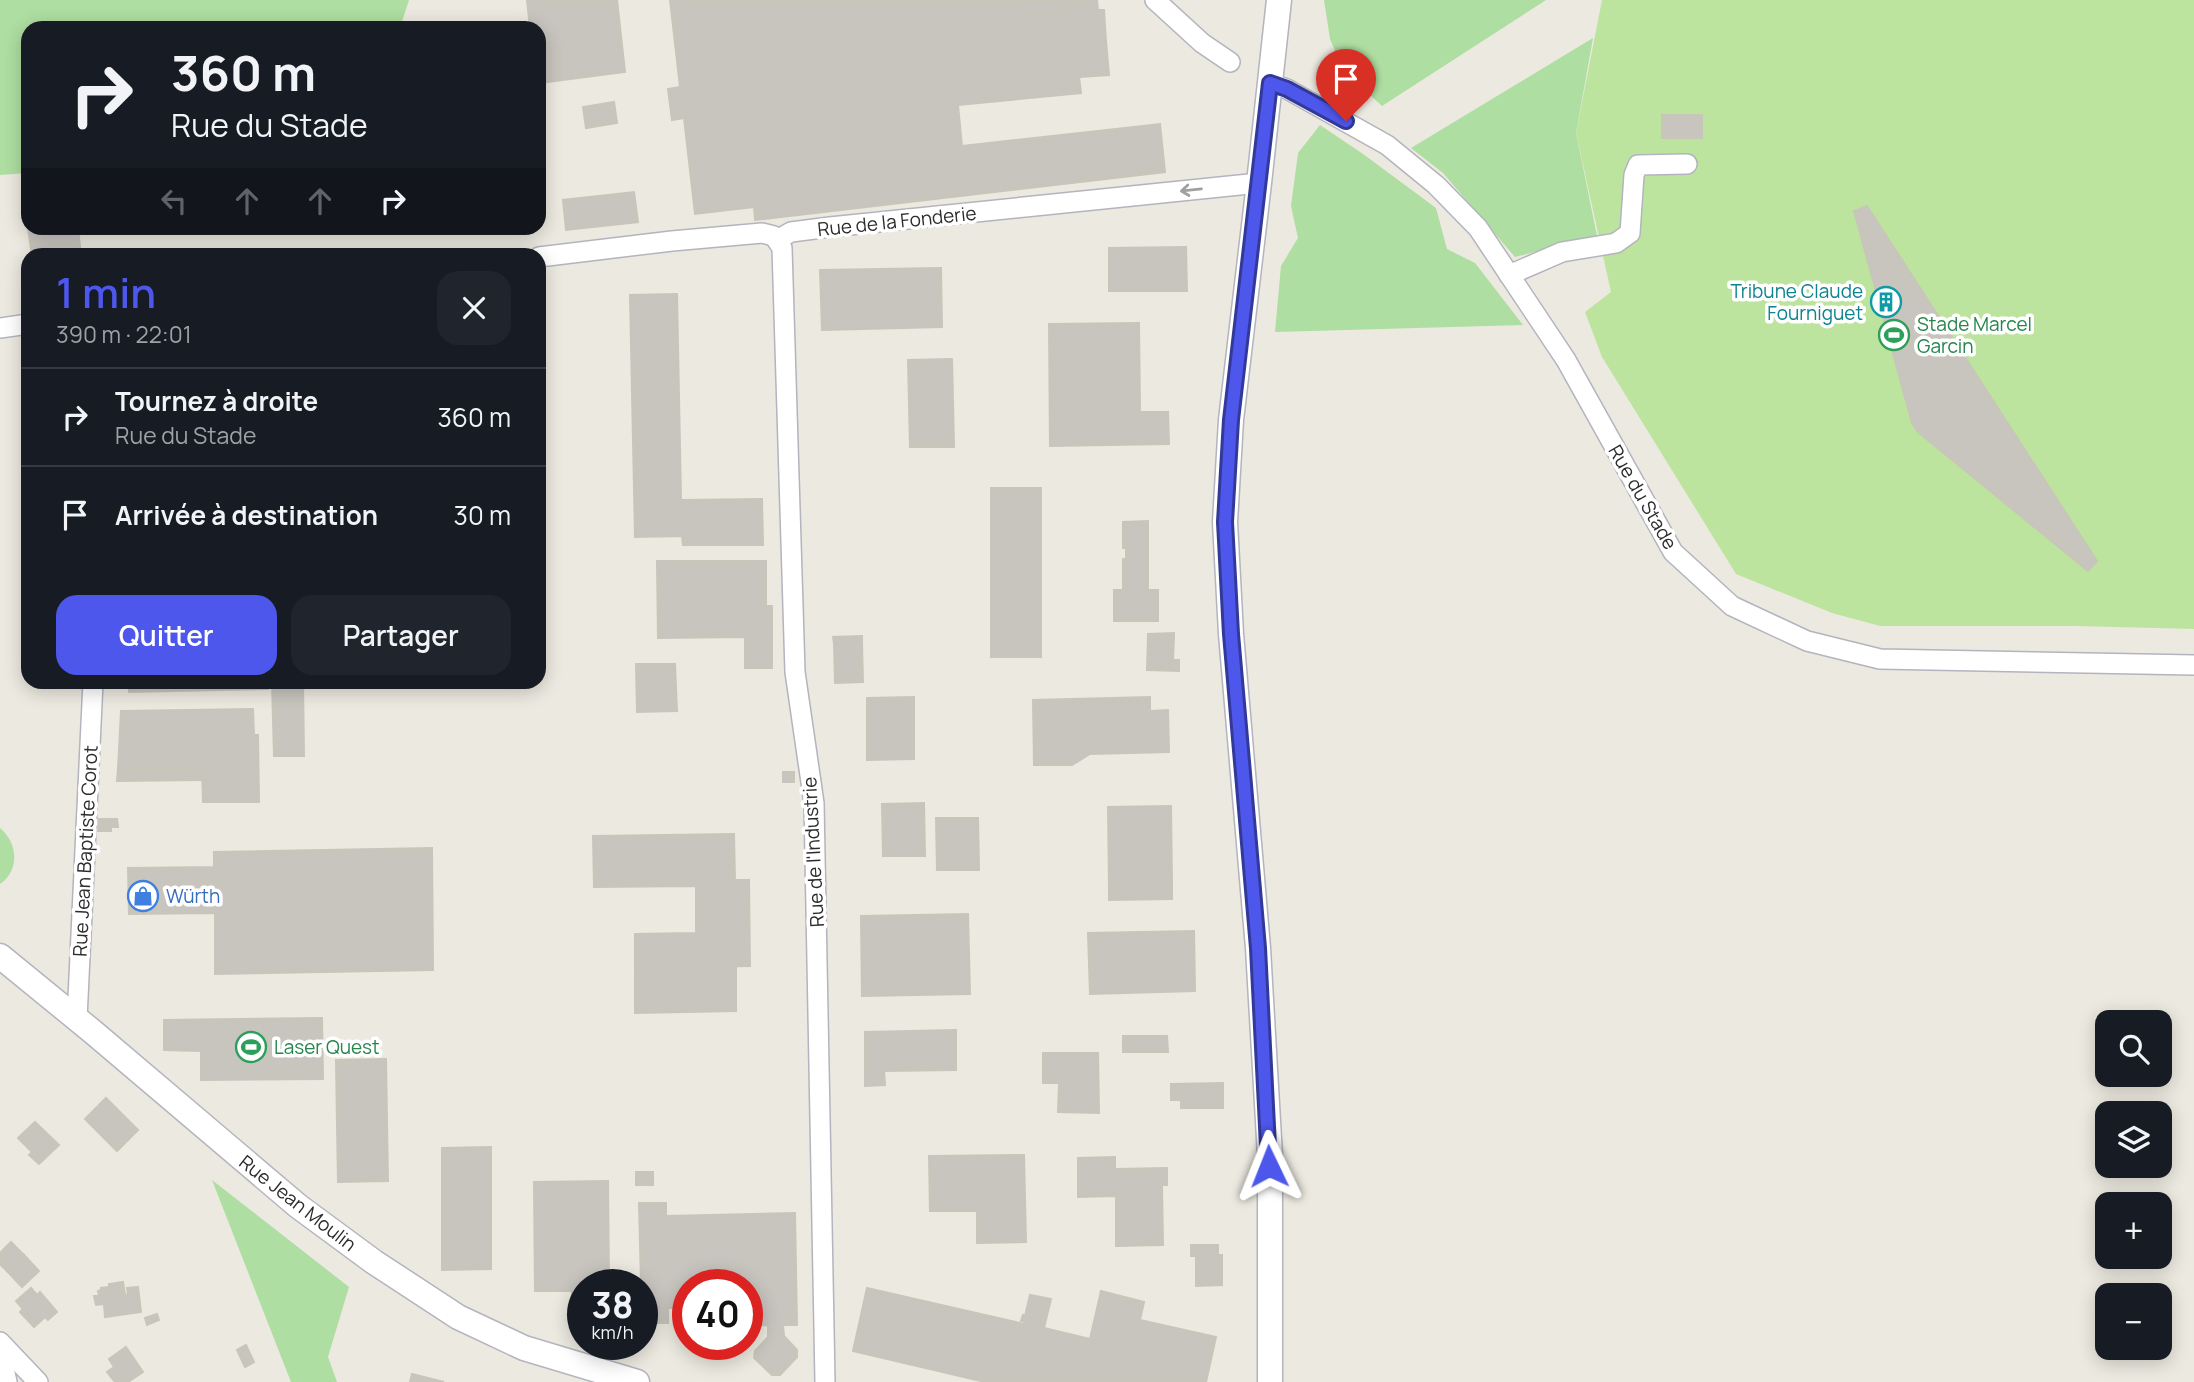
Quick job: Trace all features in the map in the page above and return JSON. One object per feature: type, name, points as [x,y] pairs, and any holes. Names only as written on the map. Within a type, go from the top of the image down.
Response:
[{"type":"street","points":[[1155,0],[1202,43],[1230,62]]},
{"type":"street","points":[[1270,1382],[1270,1156],[1258,948],[1231,634],[1225,522],[1231,420],[1279,0]]},
{"type":"street","name":"Rue du Stade","points":[[1270,77],[1387,145],[1436,185],[1478,228],[1566,360],[1673,552],[1732,606],[1807,641],[1880,659],[2194,665]]},
{"type":"street","points":[[1509,275],[1562,252],[1616,243],[1630,233],[1634,175],[1638,165],[1687,164]]},
{"type":"street","name":"Rue de la Fonderie","points":[[546,256],[762,233],[770,234],[777,240],[791,232],[830,227],[1259,183]]},
{"type":"street","name":"Rue de l'Industrie","points":[[777,240],[782,248],[795,672],[814,803],[825,1382]]},
{"type":"street","points":[[0,328],[21,325]]},
{"type":"street","name":"Rue Jean Baptiste Corot","points":[[77,1019],[93,689]]},
{"type":"street","name":"Rue Jean Moulin","points":[[0,956],[298,1206],[374,1262],[458,1317],[524,1348],[637,1382]]},
{"type":"street","points":[[0,1342],[38,1382]]},
{"type":"street","points":[[0,1350],[7,1382]]},
{"type":"green space","points":[[0,0],[409,0],[402,21],[21,21],[21,174],[0,175]]},
{"type":"green space","points":[[1324,0],[1546,0],[1382,106],[1366,91],[1351,88],[1330,39]]},
{"type":"green space","name":"Stade Marcel Garcin","points":[[1602,0],[2194,0],[2194,629],[1880,626],[1832,613],[1736,574],[1602,357],[1585,312],[1611,292],[1576,133]]},
{"type":"green space","points":[[1593,38],[1576,133],[1597,236],[1515,257],[1443,173],[1411,148]]},
{"type":"green space","points":[[1320,125],[1436,208],[1447,249],[1475,263],[1523,325],[1275,332],[1281,266],[1298,238],[1291,206],[1298,153]]},
{"type":"green space","points":[[0,828],[10,841],[14,864],[0,884]]},
{"type":"green space","points":[[212,1180],[349,1287],[328,1357],[337,1382],[291,1382]]},
{"type":"building","points":[[527,0],[617,0],[625,72],[546,82],[546,21],[529,21]]},
{"type":"building","points":[[670,0],[1070,0],[1071,12],[1013,17],[1017,48],[1106,41],[1109,75],[1079,77],[1081,93],[958,105],[962,146],[1160,124],[1165,172],[755,220],[754,207],[695,214],[684,118],[672,120],[668,89],[680,87]]},
{"type":"building","points":[[1070,0],[1097,0],[1098,10],[1104,10],[1106,41],[1017,48],[1013,17],[1071,12]]},
{"type":"building","points":[[614,102],[617,123],[586,128],[583,107]]},
{"type":"building","points":[[1662,115],[1702,115],[1702,138],[1662,138]]},
{"type":"building","points":[[634,192],[638,222],[566,230],[563,200]]},
{"type":"building","points":[[1867,206],[2097,561],[2088,571],[1951,426],[1930,394],[1854,211]]},
{"type":"building","name":"Tribune Claude Fourniguet","points":[[1854,211],[1930,394],[1951,426],[2088,571],[1918,432],[1912,423]]},
{"type":"building","points":[[29,235],[79,235],[80,248],[31,248]]},
{"type":"building","points":[[1186,247],[1187,291],[1109,291],[1109,248]]},
{"type":"building","points":[[941,268],[942,327],[822,330],[820,270]]},
{"type":"building","points":[[677,294],[681,500],[762,499],[763,545],[683,545],[682,536],[635,537],[630,295]]},
{"type":"building","points":[[1139,323],[1140,412],[1168,412],[1169,444],[1050,446],[1049,324]]},
{"type":"building","points":[[952,359],[954,447],[910,447],[908,360]]},
{"type":"building","points":[[991,488],[1041,488],[1041,550],[991,551]]},
{"type":"building","points":[[1148,521],[1148,548],[1123,548],[1123,522]]},
{"type":"building","points":[[1126,548],[1148,548],[1148,590],[1158,590],[1158,621],[1114,621],[1114,590],[1123,590],[1123,559],[1126,559]]},
{"type":"building","points":[[1041,550],[1041,639],[991,640],[991,551]]},
{"type":"building","points":[[657,561],[766,561],[766,606],[772,606],[772,668],[745,668],[745,637],[658,638]]},
{"type":"building","points":[[1174,633],[1174,637],[1148,637],[1148,634]]},
{"type":"building","points":[[862,636],[862,642],[834,643],[833,637]]},
{"type":"building","points":[[1148,637],[1174,637],[1173,660],[1179,660],[1179,671],[1147,670]]},
{"type":"building","points":[[1041,639],[1041,657],[991,657],[991,640]]},
{"type":"building","points":[[862,642],[863,682],[835,683],[834,643]]},
{"type":"building","points":[[636,664],[675,664],[677,711],[637,712]]},
{"type":"building","points":[[129,689],[268,689],[129,692]]},
{"type":"building","points":[[272,689],[303,689],[304,756],[274,756]]},
{"type":"building","points":[[914,697],[914,759],[867,760],[867,698]]},
{"type":"building","points":[[1150,697],[1150,711],[1168,710],[1169,752],[1090,754],[1072,765],[1034,765],[1033,700]]},
{"type":"building","points":[[253,709],[254,735],[258,735],[259,802],[203,802],[202,768],[118,769],[121,711]]},
{"type":"building","points":[[202,768],[203,780],[117,781],[118,769]]},
{"type":"building","points":[[783,772],[794,772],[794,782],[783,782]]},
{"type":"building","points":[[924,803],[925,856],[883,856],[882,804]]},
{"type":"building","points":[[1171,806],[1172,885],[1109,887],[1108,807]]},
{"type":"building","points":[[936,818],[978,818],[979,870],[937,870]]},
{"type":"building","points":[[99,819],[117,819],[118,827],[111,827],[111,831],[98,831]]},
{"type":"building","points":[[734,834],[735,880],[749,880],[750,966],[635,968],[635,934],[696,933],[696,886],[594,887],[593,836]]},
{"type":"building","points":[[432,848],[433,970],[215,974],[215,913],[129,914],[128,868],[214,867],[214,852]]},
{"type":"building","points":[[1172,885],[1172,899],[1109,900],[1109,887]]},
{"type":"building","points":[[968,914],[970,994],[862,996],[861,916]]},
{"type":"building","points":[[1194,931],[1195,991],[1090,994],[1088,933]]},
{"type":"building","points":[[736,966],[736,1011],[635,1013],[635,968]]},
{"type":"building","points":[[322,1018],[323,1079],[201,1080],[201,1051],[164,1050],[164,1020]]},
{"type":"building","points":[[956,1030],[956,1070],[884,1071],[885,1085],[865,1086],[865,1032]]},
{"type":"building","points":[[1123,1036],[1167,1036],[1168,1052],[1123,1052]]},
{"type":"building","points":[[1043,1053],[1098,1053],[1099,1113],[1058,1112],[1059,1083],[1043,1083]]},
{"type":"building","points":[[386,1059],[387,1123],[337,1124],[336,1060]]},
{"type":"building","points":[[1223,1083],[1223,1108],[1181,1108],[1181,1100],[1171,1100],[1171,1084]]},
{"type":"building","points":[[106,1098],[138,1130],[117,1151],[85,1119]]},
{"type":"building","points":[[35,1122],[59,1145],[39,1164],[29,1155],[32,1152],[18,1138]]},
{"type":"building","points":[[387,1123],[388,1181],[338,1182],[337,1124]]},
{"type":"building","points":[[491,1147],[491,1269],[442,1270],[442,1148]]},
{"type":"building","points":[[1024,1155],[1026,1242],[977,1243],[977,1211],[930,1211],[929,1156]]},
{"type":"building","points":[[1115,1157],[1115,1169],[1167,1168],[1167,1185],[1162,1185],[1163,1245],[1116,1246],[1116,1196],[1078,1197],[1078,1158]]},
{"type":"building","points":[[636,1172],[653,1172],[653,1185],[636,1185]]},
{"type":"building","points":[[608,1181],[609,1269],[567,1269],[567,1291],[535,1291],[534,1182]]},
{"type":"building","points":[[639,1203],[666,1203],[666,1216],[795,1213],[797,1325],[783,1325],[784,1336],[797,1350],[797,1357],[780,1375],[772,1375],[756,1360],[763,1360],[763,1342],[768,1337],[768,1325],[763,1325],[763,1269],[672,1269],[672,1308],[668,1308],[668,1323],[658,1323],[658,1269],[641,1269]]},
{"type":"building","points":[[11,1242],[24,1255],[7,1271],[0,1264],[0,1253]]},
{"type":"building","points":[[1191,1245],[1218,1245],[1218,1255],[1222,1255],[1222,1285],[1196,1286],[1196,1256],[1191,1256]]},
{"type":"building","points":[[24,1255],[39,1271],[22,1287],[7,1271]]},
{"type":"building","points":[[123,1282],[125,1295],[128,1294],[127,1288],[138,1287],[141,1312],[105,1317],[104,1304],[96,1305],[94,1296],[99,1296],[98,1291],[109,1287],[109,1284]]},
{"type":"building","points":[[31,1288],[37,1295],[40,1292],[57,1312],[48,1320],[45,1317],[34,1327],[20,1312],[23,1309],[16,1301]]},
{"type":"building","points":[[867,1288],[1024,1324],[1024,1321],[1021,1321],[1023,1315],[1025,1316],[1030,1295],[1051,1299],[1044,1328],[1090,1339],[1101,1291],[1144,1302],[1140,1320],[1216,1337],[1206,1382],[985,1382],[853,1351]]},
{"type":"building","points":[[157,1314],[159,1320],[147,1325],[145,1318]]},
{"type":"building","points":[[246,1345],[254,1362],[245,1367],[237,1350]]},
{"type":"building","points":[[126,1347],[143,1372],[128,1382],[115,1382],[107,1372],[114,1367],[109,1359]]},
{"type":"building","points":[[412,1374],[444,1382],[410,1382]]},
{"type":"place","name":"Tribune Claude Fourniguet","points":[[1886,302]]},
{"type":"place","name":"Stade Marcel Garcin","points":[[1894,335]]},
{"type":"place","name":"Würth","points":[[143,896]]},
{"type":"place","name":"Laser Quest","points":[[251,1047]]},
{"type":"route","points":[[1269,1166],[1258,948],[1231,634],[1225,522],[1231,420],[1270,83],[1287,89],[1346,121]]}]
